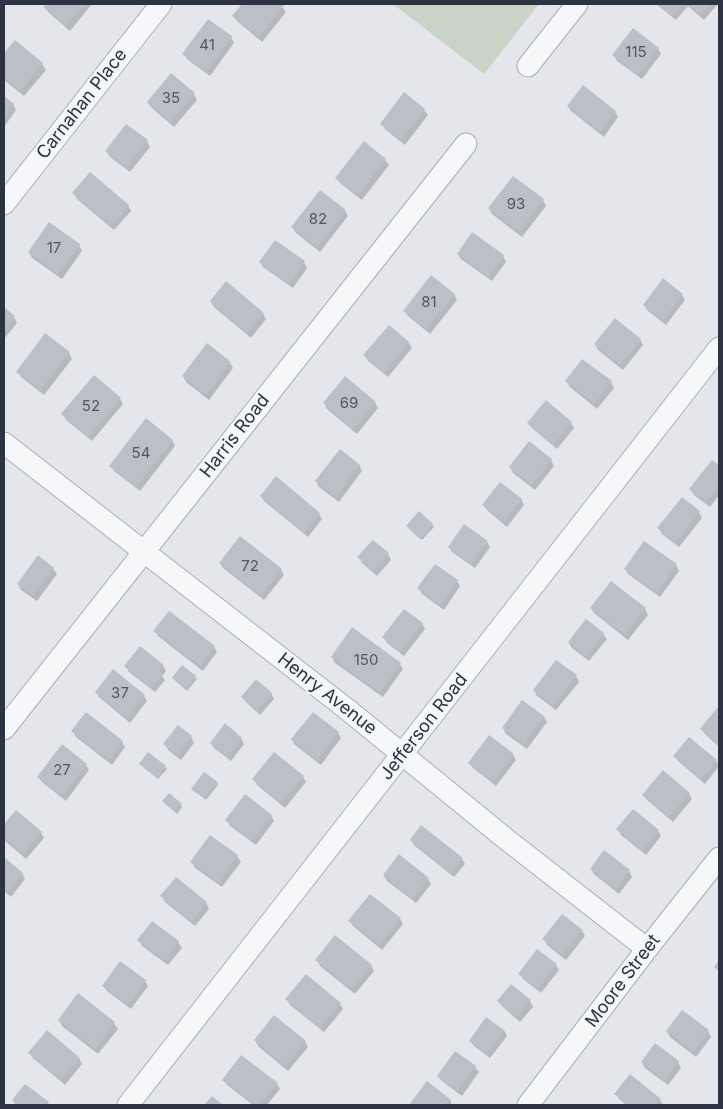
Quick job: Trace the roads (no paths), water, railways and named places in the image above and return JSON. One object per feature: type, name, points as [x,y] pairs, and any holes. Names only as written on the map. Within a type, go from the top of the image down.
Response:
[{"type":"street","name":"Carnahan Place","points":[[4,204],[161,4]]},
{"type":"street","points":[[528,66],[577,4]]},
{"type":"street","name":"Harris Road","points":[[4,729],[466,144]]},
{"type":"street","name":"Jefferson Road","points":[[128,1105],[719,348]]},
{"type":"street","name":"Henry Avenue","points":[[4,443],[348,710],[506,839],[647,949]]},
{"type":"street","name":"Moore Street","points":[[528,1105],[719,858]]}]
